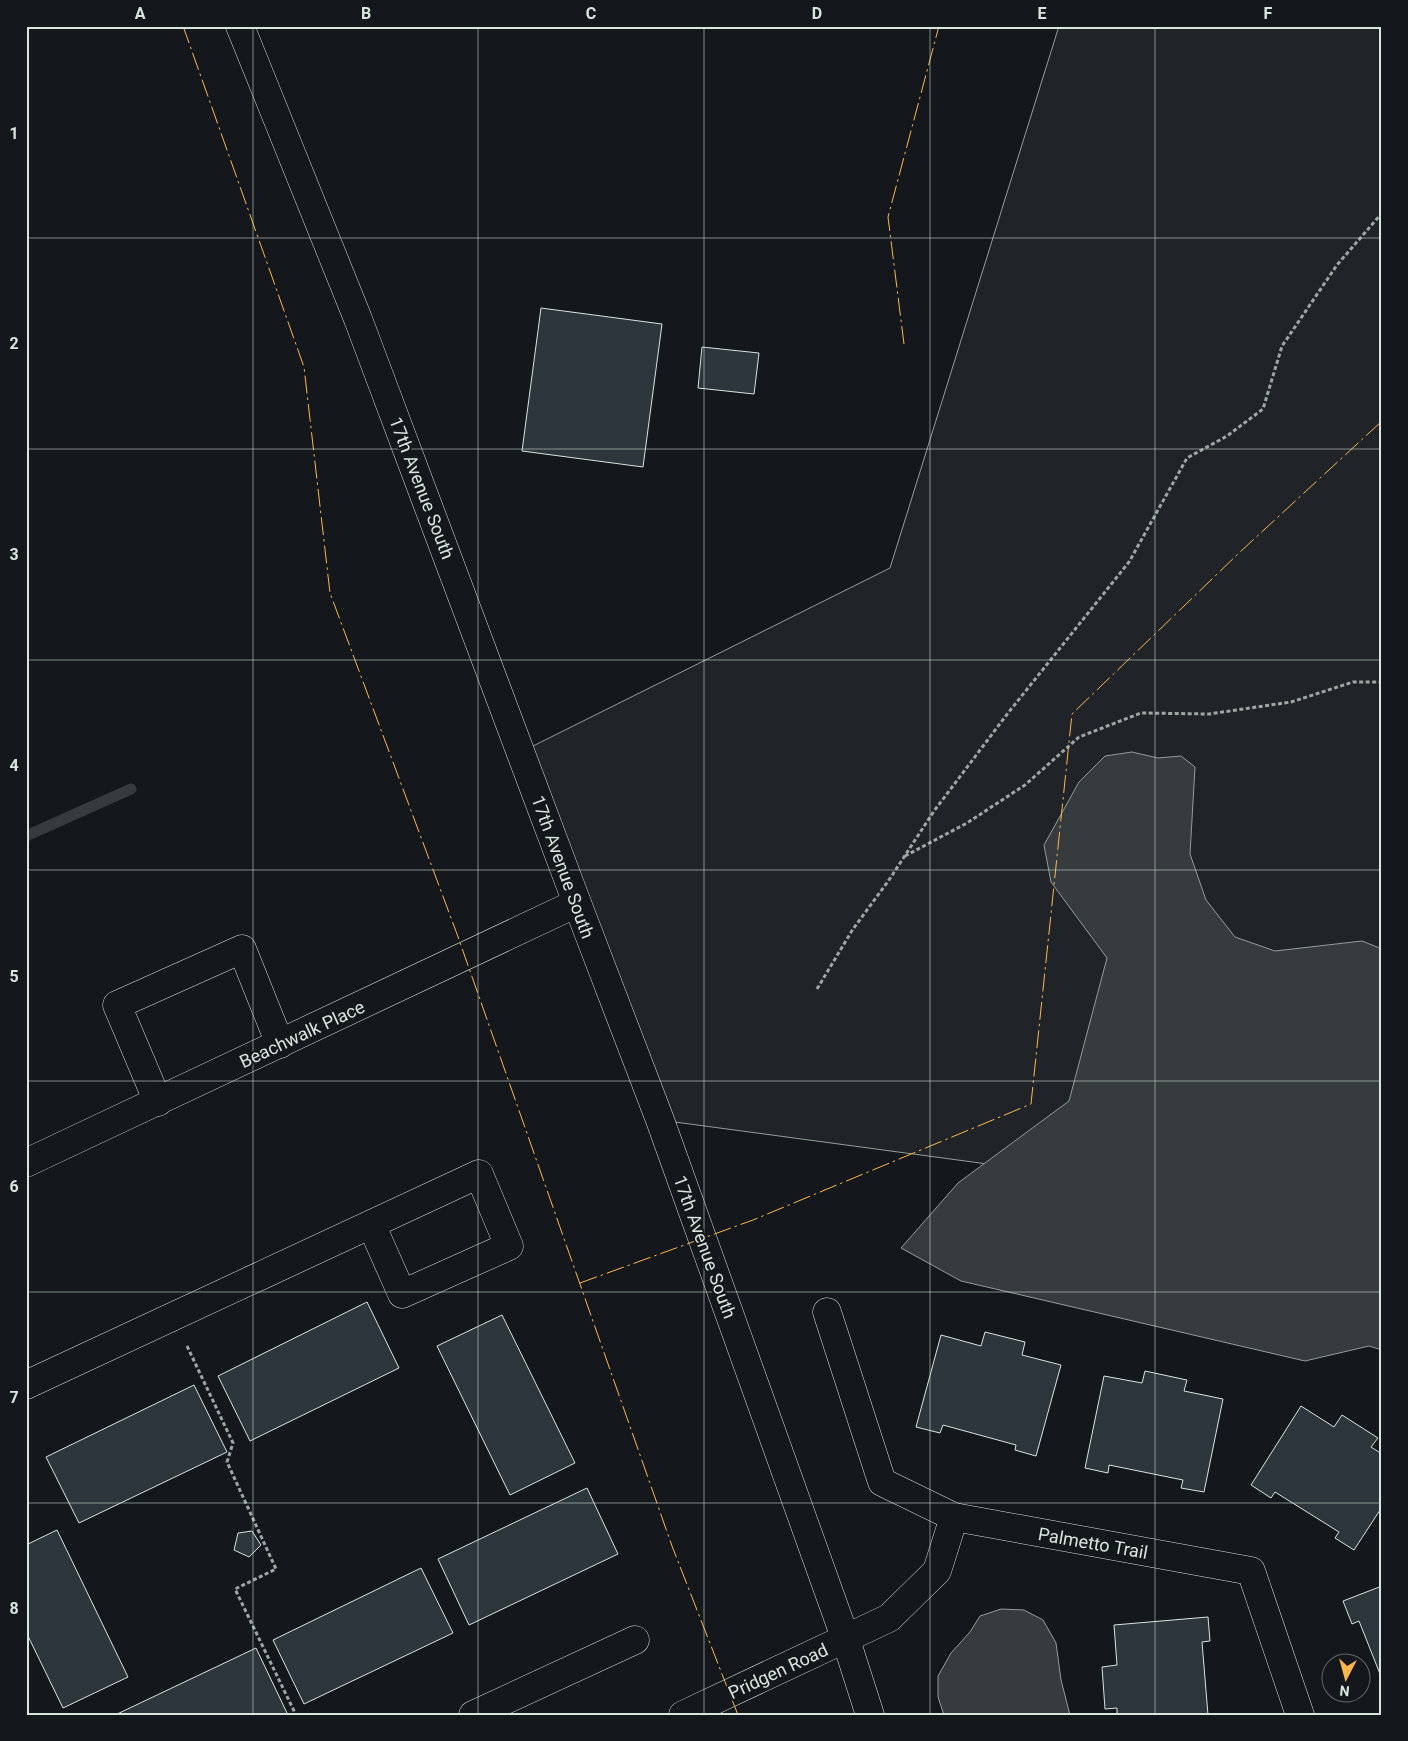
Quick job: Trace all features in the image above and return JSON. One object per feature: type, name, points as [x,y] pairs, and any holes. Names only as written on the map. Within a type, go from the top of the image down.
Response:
[{"type":"street","name":"17th Avenue South","points":[[240,26],[358,319],[660,1120],[846,1640],[870,1715]]},
{"type":"street","name":"Beachwalk Place","points":[[26,1163],[577,904]]},
{"type":"street","points":[[158,1102],[117,1006],[242,949],[280,1044]]},
{"type":"street","points":[[26,1385],[173,1317],[371,1224],[479,1174],[509,1246],[402,1294],[371,1224]]},
{"type":"street","points":[[827,1312],[882,1482],[954,1518],[937,1570],[889,1618],[846,1640]]},
{"type":"street","name":"Palmetto Trail","points":[[954,1518],[1251,1571],[1300,1715]]},
{"type":"street","points":[[473,1715],[635,1640]]},
{"type":"street","name":"Pridgen Road","points":[[683,1715],[846,1640]]},
{"type":"path","points":[[817,989],[853,930],[934,811],[1008,713],[1129,562],[1187,458],[1227,436],[1263,409],[1282,346],[1337,265],[1382,213]]},
{"type":"path","points":[[905,856],[967,823],[1025,785],[1079,737],[1141,714],[1209,714],[1291,702],[1353,682],[1382,682]]},
{"type":"path","points":[[173,1317],[233,1443],[227,1462],[276,1569],[235,1588],[296,1715]]},
{"type":"shaded area","points":[[1059,26],[1382,26],[1382,1217],[660,1120],[521,752],[890,568]]},
{"type":"shaded area","points":[[1132,752],[1158,758],[1181,756],[1195,767],[1190,854],[1206,900],[1235,937],[1275,951],[1362,941],[1382,949],[1382,1350],[1369,1346],[1305,1361],[961,1281],[901,1248],[958,1183],[1069,1101],[1107,958],[1051,882],[1044,845],[1079,782],[1105,756]]},
{"type":"shaded area","points":[[1001,1609],[1024,1610],[1043,1620],[1056,1643],[1061,1680],[1070,1715],[944,1715],[938,1697],[938,1676],[951,1653],[970,1632],[980,1616]]},
{"type":"building","points":[[541,308],[662,324],[643,467],[522,451]]},
{"type":"building","points":[[702,347],[759,353],[754,394],[698,388]]},
{"type":"building","points":[[367,1302],[399,1368],[250,1441],[218,1376]]},
{"type":"building","points":[[502,1315],[575,1463],[510,1495],[437,1346]]},
{"type":"building","points":[[985,1332],[1025,1342],[1022,1355],[1061,1365],[1036,1456],[1015,1450],[1016,1445],[943,1425],[940,1433],[916,1427],[941,1335],[981,1346]]},
{"type":"building","points":[[1145,1371],[1187,1380],[1184,1391],[1223,1399],[1204,1492],[1181,1488],[1183,1480],[1109,1465],[1108,1473],[1085,1468],[1104,1376],[1142,1383]]},
{"type":"building","points":[[194,1385],[227,1452],[79,1523],[46,1457]]},
{"type":"building","points":[[1301,1406],[1334,1427],[1342,1415],[1378,1438],[1371,1447],[1382,1454],[1382,1507],[1354,1550],[1335,1538],[1339,1532],[1275,1492],[1271,1498],[1251,1485]]},
{"type":"building","points":[[587,1488],[618,1554],[469,1625],[438,1559]]},
{"type":"building","points":[[57,1530],[128,1677],[63,1708],[26,1632],[26,1545]]},
{"type":"building","points":[[252,1531],[261,1545],[249,1557],[234,1550],[238,1533]]},
{"type":"building","points":[[421,1568],[453,1633],[304,1704],[273,1640]]},
{"type":"building","points":[[1382,1586],[1382,1679],[1359,1621],[1352,1624],[1343,1601]]},
{"type":"building","points":[[1208,1617],[1210,1641],[1202,1642],[1208,1715],[1117,1715],[1117,1708],[1105,1709],[1102,1667],[1117,1665],[1114,1625]]},
{"type":"building","points":[[256,1648],[287,1713],[283,1715],[115,1715]]},
{"type":"waterway","points":[[26,836],[131,789]]},
{"type":"power","points":[[183,26],[304,367],[330,593],[457,934],[672,1546],[738,1715]]},
{"type":"power","points":[[904,344],[888,217],[939,26]]},
{"type":"power","points":[[580,1283],[753,1220],[1031,1104],[1072,714],[1240,552],[1382,421]]}]
